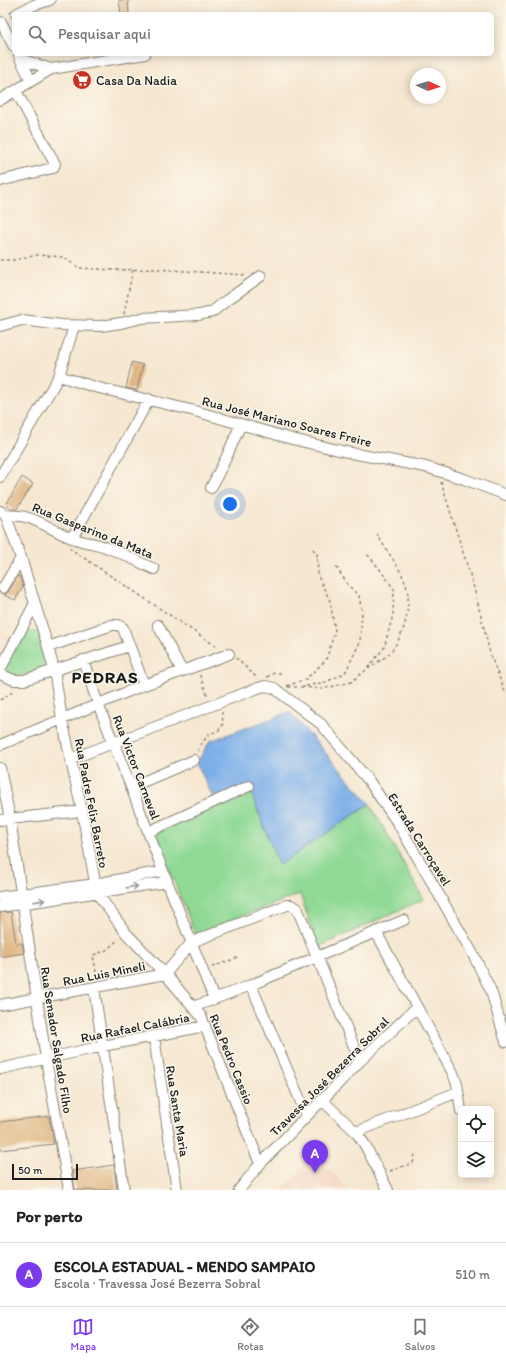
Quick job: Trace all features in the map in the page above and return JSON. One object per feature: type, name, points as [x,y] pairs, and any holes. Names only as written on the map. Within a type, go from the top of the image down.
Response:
[{"type":"street","points":[[19,12],[38,2],[50,0]]},
{"type":"street","points":[[12,16],[1,22],[12,43]]},
{"type":"street","points":[[19,56],[51,69]]},
{"type":"street","points":[[19,56],[31,81]]},
{"type":"street","points":[[0,100],[51,69],[132,56]]},
{"type":"street","points":[[0,181],[53,168],[55,164],[16,91]]},
{"type":"street","points":[[0,326],[22,320],[74,326],[101,326],[142,318],[200,315],[212,312],[261,276]]},
{"type":"street","points":[[0,477],[60,376],[74,326]]},
{"type":"street","name":"Rua José Mariano Soares Freire","points":[[60,376],[95,387],[149,399],[292,439],[351,453],[426,467],[464,478],[506,495]]},
{"type":"street","points":[[72,538],[149,399]]},
{"type":"street","points":[[211,488],[241,424]]},
{"type":"street","name":"Rua Gasparino da Mata","points":[[3,513],[30,517],[72,538],[108,548],[154,569]]},
{"type":"street","name":"Rua Padre Felix Barreto","points":[[3,513],[21,558],[36,603],[54,670],[62,719],[82,811],[96,888]]},
{"type":"street","points":[[3,588],[21,558]]},
{"type":"street","points":[[0,670],[36,603]]},
{"type":"street","points":[[48,647],[112,625],[118,625],[123,628],[144,685]]},
{"type":"street","points":[[158,625],[182,671]]},
{"type":"street","points":[[0,674],[18,681],[129,646]]},
{"type":"street","points":[[0,745],[144,685],[229,654]]},
{"type":"street","name":"Rua Victor Carneval","points":[[83,660],[98,704],[214,999]]},
{"type":"street","points":[[71,758],[265,686]]},
{"type":"street","name":"Estrada Carroçavel","points":[[265,686],[274,688],[321,724],[369,781],[398,825],[474,956],[491,991],[506,1042]]},
{"type":"street","points":[[131,787],[194,760]]},
{"type":"street","name":"Rua Senador Salgado Filho","points":[[0,768],[5,820],[21,899],[46,1058],[69,1190]]},
{"type":"street","points":[[148,832],[249,786]]},
{"type":"street","points":[[5,820],[82,811]]},
{"type":"street","points":[[96,888],[163,871]]},
{"type":"street","points":[[0,898],[21,899],[96,888],[167,882]]},
{"type":"street","name":"Rua Pedro Cassio","points":[[96,888],[126,933],[165,974],[201,1016],[260,1164]]},
{"type":"street","points":[[0,907],[21,899]]},
{"type":"street","points":[[165,974],[192,942],[287,905],[291,905],[297,908],[360,1061]]},
{"type":"street","points":[[193,1007],[251,985],[404,920]]},
{"type":"street","points":[[376,932],[453,1073],[457,1084],[460,1106]]},
{"type":"street","name":"Rua Luis Mineli","points":[[0,1005],[165,974]]},
{"type":"street","points":[[251,985],[307,1116]]},
{"type":"street","points":[[96,988],[124,1190]]},
{"type":"street","name":"Travessa José Bezerra Sobral","points":[[260,1164],[360,1061],[417,1007]]},
{"type":"street","name":"Rua Rafael Calábria","points":[[0,1069],[103,1046],[205,1026]]},
{"type":"street","name":"Rua Santa Maria","points":[[154,1037],[177,1190]]},
{"type":"street","points":[[356,1132],[458,1092]]},
{"type":"street","points":[[323,1100],[356,1132],[365,1145],[388,1190]]},
{"type":"street","points":[[239,1190],[260,1164]]},
{"type":"path","points":[[0,260],[14,260],[37,255],[63,257],[80,268],[114,270],[156,269],[261,276]]},
{"type":"path","points":[[121,323],[133,269]]},
{"type":"path","points":[[437,470],[453,516],[473,584],[491,657],[506,694]]},
{"type":"path","points":[[313,549],[317,554],[318,576],[330,601],[336,631],[326,660],[306,679],[284,687],[322,688],[351,682],[392,651],[401,635],[409,603],[406,585],[394,561],[377,534]]},
{"type":"path","points":[[72,538],[68,547],[236,658],[265,686]]},
{"type":"path","points":[[365,671],[384,648],[393,615],[394,589],[367,554]]},
{"type":"path","points":[[302,687],[326,682],[345,673],[360,642],[362,612],[359,596],[348,585],[335,565]]},
{"type":"path","points":[[194,760],[200,746],[209,734],[218,731],[223,725],[216,705],[196,666]]},
{"type":"path","points":[[265,686],[265,680],[268,676],[284,673]]},
{"type":"path","points":[[0,700],[11,693],[18,681]]},
{"type":"path","points":[[96,988],[93,955],[105,951],[126,933]]},
{"type":"path","points":[[202,971],[240,957]]},
{"type":"path","points":[[380,1174],[413,1163],[415,1154]]},
{"type":"shaded area","points":[[315,1156],[348,1190],[282,1190]]},
{"type":"green space","points":[[25,631],[42,632],[51,669],[18,676],[2,671]]},
{"type":"green space","points":[[251,793],[279,865],[370,804],[424,899],[318,947],[300,894],[195,934],[155,833]]},
{"type":"water","points":[[290,712],[370,804],[279,865],[251,793],[217,806],[197,763],[210,741]]},
{"type":"building","points":[[119,0],[128,0],[129,12],[121,12]]},
{"type":"building","points":[[132,362],[143,365],[137,390],[126,388]]},
{"type":"building","points":[[22,477],[33,484],[17,509],[12,509],[6,505]]},
{"type":"building","points":[[18,576],[20,577],[23,587],[15,600],[4,595],[9,591]]},
{"type":"building","points":[[11,912],[16,944],[22,943],[24,953],[0,957],[0,913]]},
{"type":"building","points":[[49,1116],[54,1144],[0,1150],[0,1122]]},
{"type":"building","points":[[114,1165],[117,1190],[75,1190],[72,1171]]},
{"type":"place","name":"Casa Da Nadia","points":[[82,80]]},
{"type":"place","name":"ESCOLA ESTADUAL - MENDO SAMPAIO","points":[[315,1173]]},
{"type":"district","name":"PEDRAS","points":[[105,677]]}]
